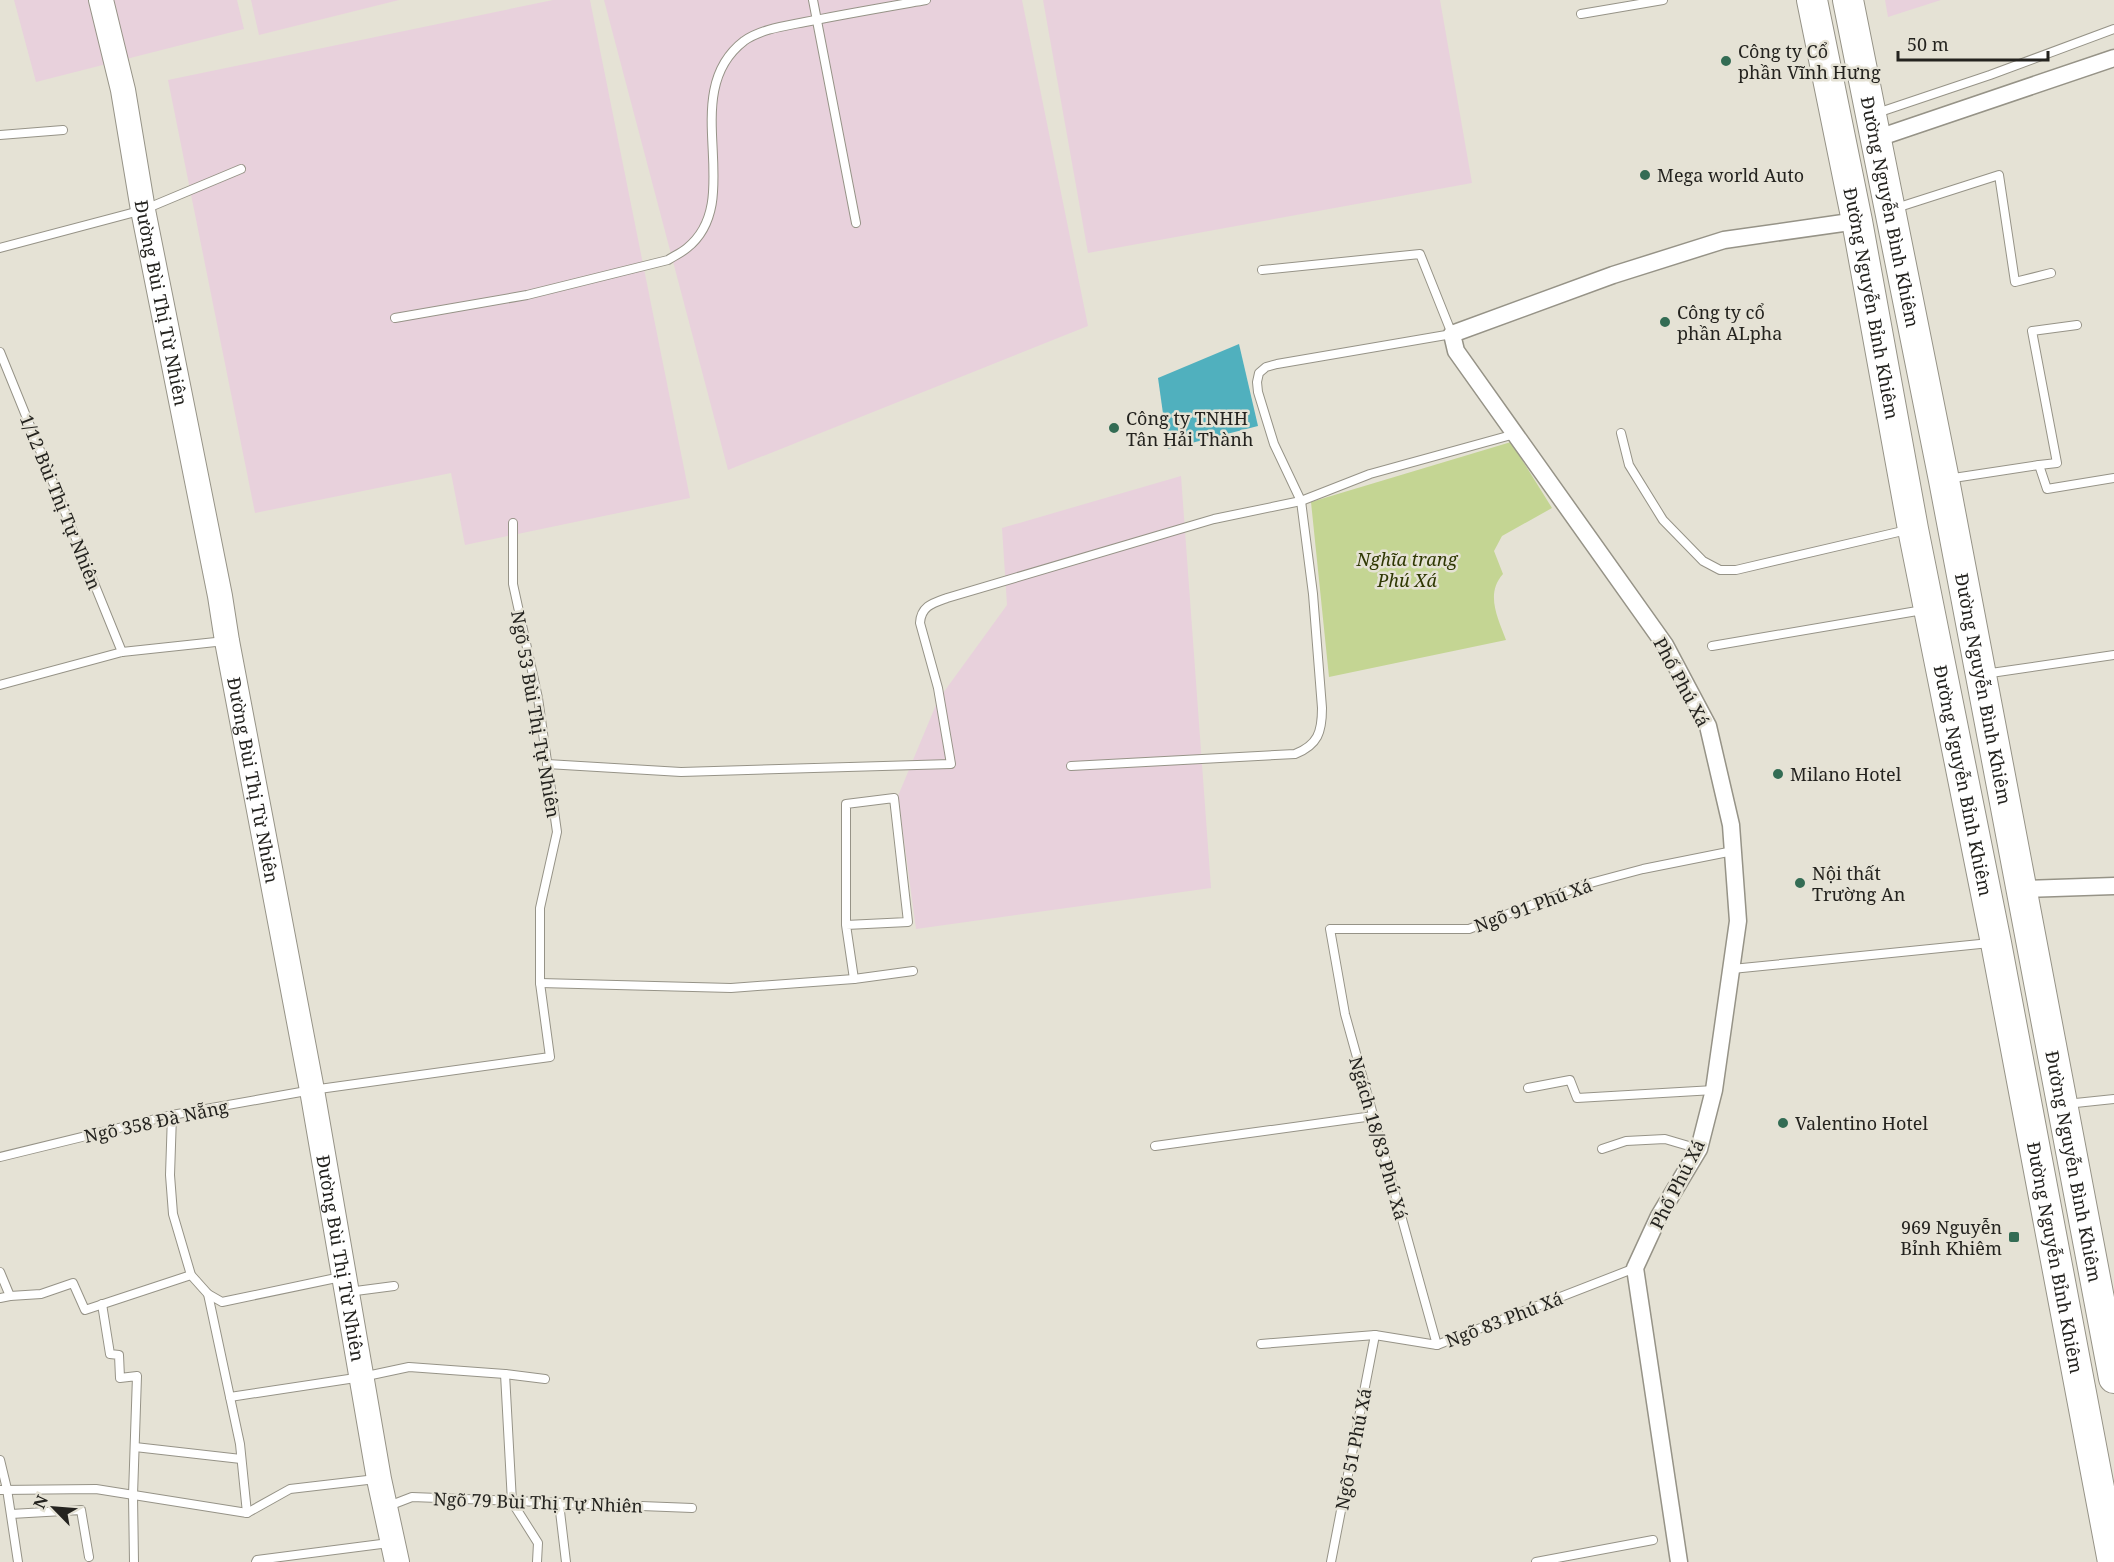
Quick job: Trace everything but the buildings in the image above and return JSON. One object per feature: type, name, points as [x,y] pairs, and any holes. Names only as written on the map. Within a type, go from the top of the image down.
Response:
[{"type":"highway","name":"Đường Nguyễn Bỉnh Khiêm","points":[[1812,0],[1857,220],[1913,528],[1996,943],[2113,1562]]},
{"type":"highway","name":"Đường Nguyễn Bình Khiêm","points":[[1848,0],[1944,480],[2114,1378]]},
{"type":"highway","points":[[1857,220],[1889,210]]},
{"type":"street","name":"Đường Bùi Thị Từ Nhiên","points":[[101,0],[123,90],[143,210],[220,596],[395,1552]]},
{"type":"street","points":[[1873,127],[2114,58]]},
{"type":"street","points":[[1452,334],[1613,275],[1725,240],[1857,220]]},
{"type":"street","name":"Phố Phú Xá","points":[[1452,334],[1456,351],[1665,645],[1708,726],[1731,825],[1738,921],[1714,1090],[1699,1149],[1659,1216],[1635,1268]]},
{"type":"street","points":[[2022,889],[2114,886]]},
{"type":"street","points":[[1635,1268],[1679,1562]]},
{"type":"lane","points":[[813,0],[856,223]]},
{"type":"lane","points":[[395,318],[527,295],[668,260],[688,247],[703,228],[712,207],[714,179],[710,129],[712,100],[724,63],[745,41],[771,29],[926,0]]},
{"type":"lane","points":[[1581,14],[1663,0]]},
{"type":"lane","points":[[1873,127],[1990,75],[2114,30]]},
{"type":"lane","points":[[0,135],[63,130]]},
{"type":"lane","points":[[0,248],[143,210],[241,169]]},
{"type":"lane","points":[[1889,210],[1998,175],[2015,282],[2051,273]]},
{"type":"lane","points":[[1071,766],[1295,754],[1308,749],[1317,738],[1322,723],[1322,708],[1313,594],[1302,501],[1274,444],[1258,392],[1259,373],[1266,367],[1277,364],[1452,334],[1420,254],[1262,270]]},
{"type":"lane","points":[[1944,480],[2057,463],[2032,331],[2077,325]]},
{"type":"lane","name":"1/12 Bùi Thị Tự Nhiên","points":[[0,352],[122,652]]},
{"type":"lane","points":[[1621,433],[1629,465],[1663,520],[1703,561],[1720,570],[1736,570],[1913,528]]},
{"type":"lane","points":[[547,764],[681,771],[951,764],[938,688],[920,623],[920,614],[926,607],[947,598],[1214,519],[1302,501],[1370,474],[1515,434]]},
{"type":"lane","points":[[2039,465],[2047,489],[2114,478]]},
{"type":"lane","name":"Ngõ 53 Bùi Thị Tự Nhiên","points":[[312,1090],[550,1057],[540,983],[540,908],[557,832],[538,698],[513,584],[513,523]]},
{"type":"lane","points":[[1712,646],[1929,609]]},
{"type":"lane","points":[[0,686],[122,652],[227,641]]},
{"type":"lane","points":[[1981,674],[2114,655]]},
{"type":"lane","points":[[846,925],[908,922],[894,798],[846,804],[846,925],[854,979]]},
{"type":"lane","name":"Ngõ 91 Phú Xá","points":[[1330,928],[1469,929],[1583,885],[1642,869],[1733,851]]},
{"type":"lane","name":"Ngách 18/83 Phú Xá","points":[[1330,928],[1345,1014],[1437,1345]]},
{"type":"lane","points":[[1732,969],[1996,943]]},
{"type":"lane","points":[[540,983],[731,988],[854,979],[913,971]]},
{"type":"lane","points":[[1528,1088],[1570,1080],[1577,1098],[1714,1090]]},
{"type":"lane","name":"Ngõ 358 Đà Nẵng","points":[[0,1157],[172,1115],[312,1090]]},
{"type":"lane","points":[[2063,1105],[2114,1099]]},
{"type":"lane","points":[[172,1115],[170,1174],[173,1214],[191,1275],[208,1294],[222,1302],[346,1285],[394,1286]]},
{"type":"lane","points":[[1155,1146],[1373,1116]]},
{"type":"lane","points":[[1602,1149],[1626,1142],[1665,1139],[1699,1149]]},
{"type":"lane","name":"Ngõ 83 Phú Xá","points":[[1261,1344],[1375,1335],[1437,1345],[1635,1268]]},
{"type":"lane","points":[[0,1272],[10,1296]]},
{"type":"lane","points":[[0,1298],[41,1294],[73,1283],[85,1310],[191,1275]]},
{"type":"lane","points":[[208,1294],[230,1397],[248,1513]]},
{"type":"lane","points":[[102,1305],[110,1354],[119,1355],[120,1378],[137,1376],[133,1495],[134,1562]]},
{"type":"lane","name":"Ngõ 51 Phú Xá","points":[[1331,1562],[1375,1335]]},
{"type":"lane","points":[[230,1397],[362,1377],[409,1367],[545,1379]]},
{"type":"lane","points":[[505,1374],[512,1502],[538,1543],[537,1562]]},
{"type":"lane","points":[[135,1447],[241,1459]]},
{"type":"lane","points":[[0,1460],[3,1489],[11,1514],[18,1562]]},
{"type":"lane","points":[[3,1489],[96,1490],[248,1513],[290,1489],[380,1479]]},
{"type":"lane","name":"Ngõ 79 Bùi Thị Tự Nhiên","points":[[385,1507],[412,1497],[692,1508]]},
{"type":"lane","points":[[559,1503],[566,1562]]},
{"type":"lane","points":[[11,1514],[81,1510],[89,1557]]},
{"type":"lane","points":[[1536,1562],[1653,1540]]},
{"type":"lane","points":[[256,1562],[257,1560],[395,1552]]},
{"type":"shaded area","points":[[14,0],[237,0],[244,29],[36,82]]},
{"type":"shaded area","points":[[251,0],[399,0],[259,35]]},
{"type":"shaded area","points":[[553,0],[590,0],[690,498],[465,545],[451,473],[255,513],[168,80]]},
{"type":"shaded area","points":[[604,0],[1022,0],[1088,326],[728,470]]},
{"type":"shaded area","points":[[1043,0],[1440,0],[1472,183],[1088,253]]},
{"type":"shaded area","points":[[1885,0],[1941,0],[1888,17]]},
{"type":"shaded area","points":[[1181,476],[1211,888],[916,929],[898,796],[938,700],[1007,605],[1002,528]]},
{"type":"green space","name":"Nghĩa trang Phú Xá","points":[[1511,442],[1552,508],[1502,536],[1494,551],[1503,574],[1495,590],[1495,606],[1506,640],[1329,677],[1311,502]]},
{"type":"water","points":[[1239,344],[1258,426],[1168,449],[1158,378]]},
{"type":"place","name":"Công ty Cổ phần Vĩnh Hưng","points":[[1726,61]]},
{"type":"place","name":"Mega world Auto","points":[[1645,175]]},
{"type":"place","name":"Công ty cổ phần ALpha","points":[[1665,322]]},
{"type":"place","name":"Công ty TNHH Tân Hải Thành","points":[[1114,428]]},
{"type":"place","name":"Milano Hotel","points":[[1778,774]]},
{"type":"place","name":"Nội thất Trường An","points":[[1800,883]]},
{"type":"place","name":"Valentino Hotel","points":[[1783,1123]]},
{"type":"place","name":"969 Nguyễn Bỉnh Khiêm","points":[[2014,1237]]}]
